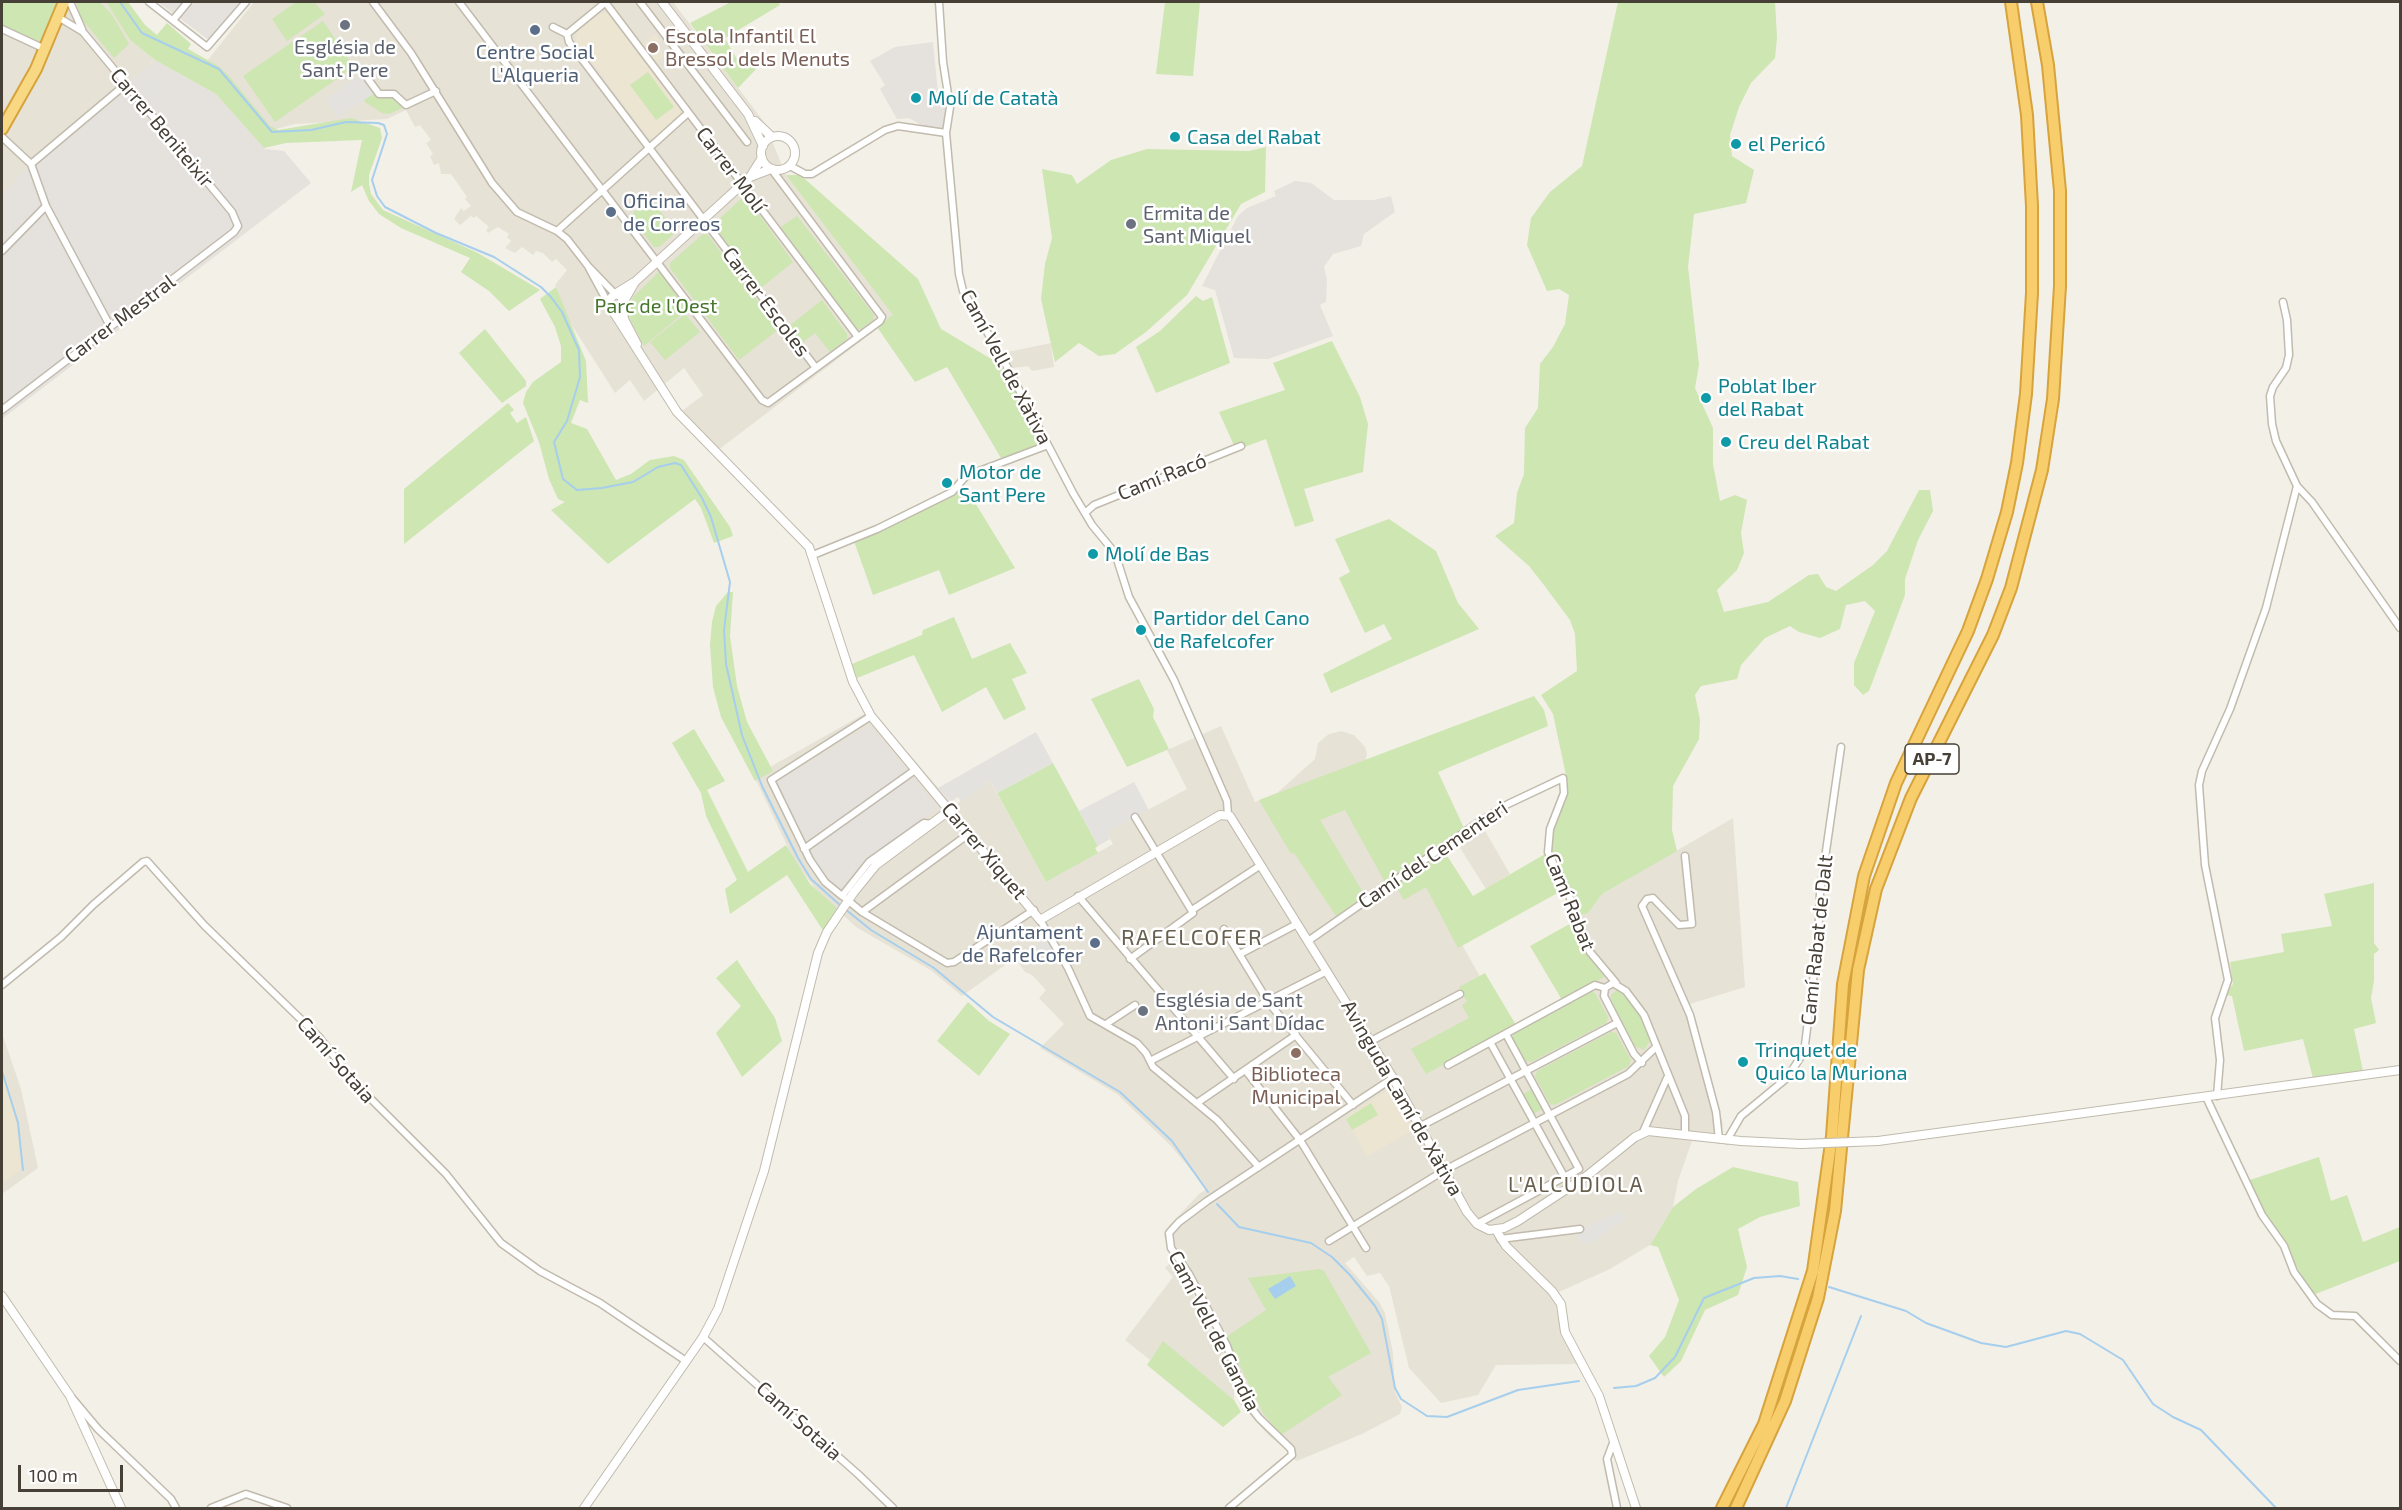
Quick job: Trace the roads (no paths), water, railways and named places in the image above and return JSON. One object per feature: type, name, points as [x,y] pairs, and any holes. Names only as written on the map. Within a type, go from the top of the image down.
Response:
[{"type":"highway","name":"AP-7","points":[[1722,1509],[1764,1424],[1813,1271],[1822,1225],[1832,1136],[1843,984],[1864,876],[1896,783],[1968,631],[1988,579],[2000,542],[2015,473],[2026,394],[2031,315],[2032,217],[2027,115],[2011,2]]},
{"type":"highway","name":"AP-7","points":[[1736,1509],[1785,1401],[1818,1298],[1835,1211],[1858,970],[1876,889],[1911,798],[1993,635],[2011,588],[2042,470],[2053,399],[2060,286],[2060,202],[2053,108],[2037,2]]},
{"type":"highway","points":[[2,129],[45,49],[63,7]]},
{"type":"street","points":[[149,2],[207,47],[246,2]]},
{"type":"street","points":[[173,20],[188,2]]},
{"type":"street","points":[[373,2],[436,91],[479,165],[514,210],[557,231],[615,294],[621,296],[624,319],[642,357]]},
{"type":"street","points":[[460,2],[762,400],[771,402],[880,321],[881,313],[762,158]]},
{"type":"street","points":[[640,2],[747,142]]},
{"type":"street","points":[[662,2],[748,114],[772,137]]},
{"type":"street","name":"Camí Vell de Xàtiva","points":[[939,2],[945,82],[950,107],[946,133],[963,291],[1085,513],[1115,553],[1129,597],[1171,673],[1196,734]]},
{"type":"street","points":[[553,27],[567,34],[602,3]]},
{"type":"street","name":"Carrer Molí","points":[[602,3],[743,184],[858,337]]},
{"type":"street","name":"Carrer Beniteixir","points":[[63,7],[75,17],[83,32]]},
{"type":"street","name":"Carrer Beniteixir","points":[[63,7],[232,212],[237,226]]},
{"type":"street","points":[[2,29],[45,49]]},
{"type":"street","name":"Carrer Escoles","points":[[567,34],[569,42],[816,368]]},
{"type":"street","points":[[368,79],[379,94],[394,94],[406,105],[436,91]]},
{"type":"street","points":[[31,164],[126,84]]},
{"type":"street","points":[[557,231],[688,113]]},
{"type":"street","points":[[609,304],[609,297],[636,281],[750,177],[762,158],[763,146],[748,114]]},
{"type":"street","points":[[790,166],[805,174],[813,174],[885,130],[898,126],[946,133]]},
{"type":"street","points":[[2,136],[31,164],[46,206],[110,326]]},
{"type":"street","points":[[750,177],[772,169],[782,170],[790,166],[796,153],[793,144],[782,136],[772,137],[763,146]]},
{"type":"street","points":[[2,251],[46,206]]},
{"type":"street","name":"Carrer Mestral","points":[[2,410],[234,232],[237,226]]},
{"type":"street","points":[[588,266],[616,321],[642,357]]},
{"type":"street","points":[[609,304],[616,309],[623,303],[636,281]]},
{"type":"street","points":[[2283,302],[2288,320],[2289,355],[2284,374],[2273,387],[2270,409],[2276,441],[2297,486],[2312,502],[2400,628]]},
{"type":"street","name":"Carrer Xiquet","points":[[642,357],[677,412],[790,524],[813,555],[853,682],[871,717],[1034,910],[1068,968],[1087,1011],[1094,1019],[1137,1043],[1153,1067],[1221,1124],[1259,1167]]},
{"type":"street","points":[[813,555],[877,528],[952,492],[966,476],[1048,445]]},
{"type":"street","name":"Camí Racó","points":[[1085,513],[1094,504],[1241,446]]},
{"type":"street","points":[[2217,1096],[2220,1060],[2215,1018],[2228,980],[2205,865],[2199,785],[2202,771],[2230,709],[2266,608],[2297,486]]},
{"type":"street","points":[[871,717],[772,777],[771,783],[816,871],[845,900],[862,912],[947,963],[954,962],[1034,910]]},
{"type":"street","name":"Avinguda Camí de Xàtiva","points":[[1196,734],[1227,801],[1228,815],[1371,1041],[1421,1126],[1467,1212],[1477,1224]]},
{"type":"street","name":"Camí Rabat de Dalt","points":[[1723,1139],[1741,1116],[1787,1078],[1800,1058],[1805,1045],[1818,940],[1820,893],[1840,747]]},
{"type":"street","points":[[804,849],[915,770]]},
{"type":"street","name":"Camí del Cementeri","points":[[1308,941],[1470,828],[1508,804],[1563,778]]},
{"type":"street","name":"Camí Rabat","points":[[1563,778],[1564,793],[1550,829],[1548,852],[1568,893],[1590,952],[1641,1010],[1667,1078],[1685,1116],[1685,1135]]},
{"type":"street","points":[[584,1509],[703,1337],[718,1310],[764,1171],[819,953],[845,900],[876,865],[950,810]]},
{"type":"street","points":[[1040,920],[1220,815],[1228,815]]},
{"type":"street","points":[[1130,959],[1192,915],[1191,908],[1135,817]]},
{"type":"street","points":[[862,912],[970,833]]},
{"type":"street","points":[[1685,855],[1692,924],[1679,925],[1653,898],[1647,899],[1642,906],[1690,1015],[1723,1139]]},
{"type":"street","name":"Camí Sotaia","points":[[2,985],[61,938],[93,905],[147,861],[204,925],[319,1037],[362,1091],[446,1174],[501,1243],[540,1271],[600,1303],[686,1361]]},
{"type":"street","points":[[1191,908],[1210,899],[1261,865]]},
{"type":"street","points":[[1078,896],[1234,1079]]},
{"type":"street","points":[[1240,954],[1297,924]]},
{"type":"street","points":[[1224,929],[1268,1001],[1353,1104]]},
{"type":"street","points":[[1150,1061],[1327,971]]},
{"type":"street","points":[[1448,1065],[1595,984],[1605,988],[1616,983]]},
{"type":"street","points":[[1605,988],[1604,996],[1617,1023],[1634,1054],[1642,1062]]},
{"type":"street","points":[[1371,1041],[1460,994]]},
{"type":"street","points":[[1106,1024],[1135,1005]]},
{"type":"street","points":[[1421,1126],[1617,1023]]},
{"type":"street","points":[[1477,1224],[1579,1169],[1506,1034]]},
{"type":"street","points":[[1197,1103],[1296,1035]]},
{"type":"street","points":[[1490,1042],[1565,1178]]},
{"type":"street","points":[[1329,1241],[1445,1170],[1628,1074],[1656,1047]]},
{"type":"street","points":[[1477,1224],[1496,1230],[1512,1224],[1588,1175],[1643,1132],[1653,1130],[1723,1139],[1801,1144],[1878,1140],[2400,1070]]},
{"type":"street","points":[[1246,1071],[1300,1140],[1366,1248]]},
{"type":"street","points":[[1259,1167],[1393,1078]]},
{"type":"street","points":[[1643,1132],[1667,1078]]},
{"type":"street","points":[[2206,1097],[2262,1215],[2284,1246],[2294,1272],[2317,1305],[2332,1316],[2355,1316],[2400,1361]]},
{"type":"street","name":"Camí Vell de Gandia","points":[[1229,1509],[1292,1455],[1291,1449],[1259,1418],[1246,1401],[1227,1346],[1168,1241],[1174,1227],[1207,1201],[1259,1167]]},
{"type":"street","points":[[1500,1239],[1580,1229]]},
{"type":"street","points":[[1496,1230],[1500,1239],[1559,1300],[1565,1332],[1594,1385],[1636,1509]]},
{"type":"street","points":[[3,1298],[70,1396],[98,1429],[171,1499],[176,1508]]},
{"type":"street","name":"Camí Sotaia","points":[[703,1337],[859,1475],[893,1509]]},
{"type":"street","points":[[70,1396],[121,1509]]},
{"type":"street","points":[[1613,1443],[1607,1459],[1617,1509]]},
{"type":"street","points":[[211,1509],[246,1494],[287,1509]]},
{"type":"water","points":[[1290,1276],[1296,1286],[1275,1299],[1268,1289]]},
{"type":"waterway","points":[[120,2],[142,33],[219,69],[272,132],[311,130],[346,122],[384,125],[387,134],[372,180],[377,196],[385,207],[436,233],[494,257],[541,287],[551,297],[562,312],[579,350],[580,377],[567,421],[554,442],[563,479],[577,490],[602,488],[633,482],[658,467],[675,463],[681,465],[711,517],[730,582],[724,630],[726,664],[742,735],[762,786],[798,858],[811,879],[841,906]]},
{"type":"waterway","points":[[845,909],[871,930],[934,968],[993,1017],[1120,1092],[1172,1141],[1208,1192]]},
{"type":"waterway","points":[[2,1071],[18,1123],[23,1170]]},
{"type":"waterway","points":[[1217,1204],[1239,1227],[1311,1243],[1332,1257],[1350,1275],[1375,1306],[1382,1319],[1395,1388],[1401,1399],[1427,1416],[1447,1417],[1518,1390],[1579,1381]]},
{"type":"waterway","points":[[1614,1388],[1636,1386],[1655,1378],[1675,1357],[1704,1298],[1754,1278],[1780,1276],[1798,1279]]},
{"type":"waterway","points":[[1829,1287],[1906,1311],[1926,1323],[1981,1343],[2006,1347],[2066,1331],[2080,1334],[2123,1360],[2153,1404],[2173,1417],[2201,1430],[2276,1508]]},
{"type":"waterway","points":[[1786,1508],[1861,1316]]},
{"type":"place","name":"Església de Sant Pere","points":[[345,25]]},
{"type":"place","name":"Centre Social L'Alqueria","points":[[535,30]]},
{"type":"place","name":"Escola Infantil El Bressol dels Menuts","points":[[653,48]]},
{"type":"place","name":"Molí de Catatà","points":[[916,98]]},
{"type":"place","name":"Casa del Rabat","points":[[1175,137]]},
{"type":"place","name":"el Pericó","points":[[1736,144]]},
{"type":"place","name":"Oficina de Correos","points":[[611,212]]},
{"type":"place","name":"Ermita de Sant Miquel","points":[[1131,224]]},
{"type":"place","name":"Poblat Iber del Rabat","points":[[1706,398]]},
{"type":"place","name":"Creu del Rabat","points":[[1726,442]]},
{"type":"place","name":"Motor de Sant Pere","points":[[947,483]]},
{"type":"place","name":"Molí de Bas","points":[[1093,554]]},
{"type":"place","name":"Partidor del Cano de Rafelcofer","points":[[1141,630]]},
{"type":"place","name":"Ajuntament de Rafelcofer","points":[[1095,943]]},
{"type":"place","name":"Església de Sant Antoni i Sant Dídac","points":[[1143,1011]]},
{"type":"place","name":"Biblioteca Municipal","points":[[1296,1053]]},
{"type":"place","name":"Trinquet de Quico la Muriona","points":[[1743,1062]]},
{"type":"district","name":"RAFELCOFER","points":[[1192,938]]},
{"type":"district","name":"L'ALCUDIOLA","points":[[1576,1185]]},
{"type":"park label","name":"Parc de l'Oest","points":[[656,306]]}]
